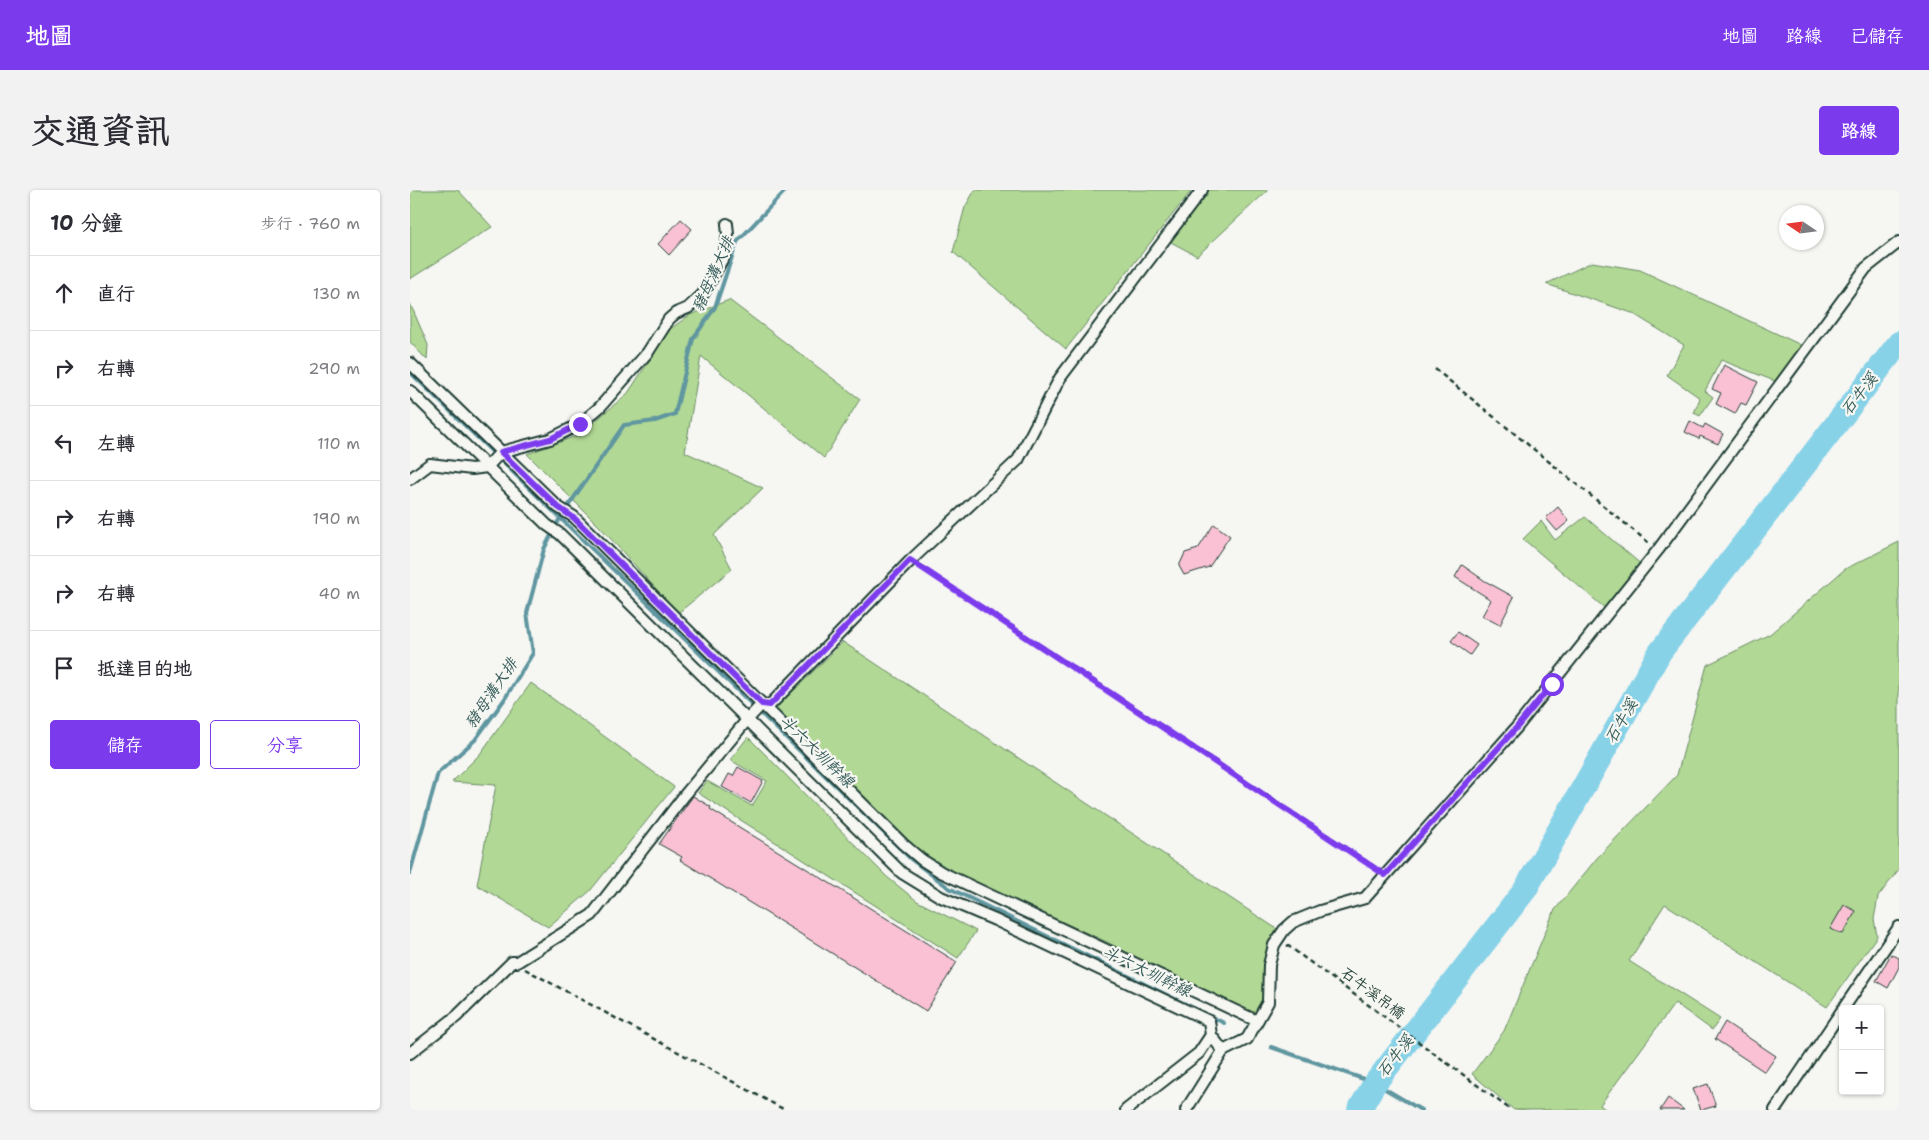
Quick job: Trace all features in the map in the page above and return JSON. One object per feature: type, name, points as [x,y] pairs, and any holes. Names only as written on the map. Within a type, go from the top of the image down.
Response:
[{"type":"street","points":[[762,704],[770,705],[910,560],[1018,460],[1060,378],[1202,190]]},
{"type":"street","points":[[410,479],[430,464],[472,469],[487,468],[501,452],[550,439],[580,424],[600,407],[648,352],[669,319],[676,313],[688,308],[703,294],[724,256],[728,234],[727,224]]},
{"type":"street","points":[[1186,1110],[1227,1050],[1247,1039],[1268,1002],[1269,965],[1274,945],[1284,930],[1293,922],[1320,911],[1365,898],[1517,727],[1658,550],[1866,268],[1899,242]]},
{"type":"street","points":[[410,363],[558,507],[574,518],[903,844],[928,864],[941,872],[1257,1021]]},
{"type":"street","points":[[410,391],[546,525],[560,534],[902,873],[941,897],[995,920],[1210,1021],[1211,1035],[1199,1053],[1126,1110]]},
{"type":"street","points":[[410,1053],[457,1016],[512,962],[517,962],[592,915],[684,796],[762,704]]},
{"type":"street","points":[[1846,1005],[1899,927]]},
{"type":"street","points":[[1775,1110],[1839,1015]]},
{"type":"street","points":[[1211,1035],[1227,1050]]},
{"type":"path","points":[[1435,369],[1658,550]]},
{"type":"path","points":[[910,560],[1385,875]]},
{"type":"path","name":"石牛溪吊橋","points":[[1293,948],[1512,1110]]},
{"type":"path","points":[[512,962],[785,1110]]},
{"type":"green space","points":[[410,190],[458,190],[492,227],[410,279]]},
{"type":"green space","points":[[975,190],[1192,190],[1066,349],[953,252],[965,207]]},
{"type":"green space","points":[[1209,190],[1268,190],[1197,256],[1169,241]]},
{"type":"green space","points":[[1592,262],[1640,270],[1801,345],[1777,382],[1721,360],[1705,391],[1713,397],[1700,416],[1694,413],[1700,398],[1667,375],[1684,345],[1632,313],[1546,284]]},
{"type":"green space","points":[[729,300],[860,399],[824,458],[701,356],[685,452],[763,488],[714,535],[732,569],[678,613],[600,527],[527,454],[579,435],[628,393],[670,329],[690,315]]},
{"type":"green space","points":[[410,303],[428,345],[427,360],[410,342]]},
{"type":"green space","points":[[1585,517],[1643,566],[1607,610],[1523,539],[1541,521],[1555,540]]},
{"type":"green space","points":[[1899,542],[1899,869],[1878,897],[1874,919],[1877,936],[1827,1007],[1665,904],[1629,961],[1720,1019],[1712,1030],[1675,1003],[1600,1105],[1606,1110],[1514,1110],[1472,1074],[1504,1031],[1554,911],[1597,858],[1677,775],[1707,665],[1770,634],[1845,569]]},
{"type":"green space","points":[[843,642],[1280,931],[1265,975],[1271,1003],[1257,1020],[1107,942],[950,872],[917,849],[773,711]]},
{"type":"green space","points":[[531,683],[674,787],[590,891],[548,927],[477,885],[496,785],[452,782],[480,754]]},
{"type":"green space","points":[[748,737],[887,877],[917,901],[976,931],[958,958],[698,793],[707,781],[752,806],[767,781],[730,760]]},
{"type":"building","points":[[681,219],[692,229],[669,255],[658,244]]},
{"type":"building","points":[[1724,365],[1758,382],[1746,405],[1741,403],[1735,414],[1716,404],[1721,393],[1712,389]]},
{"type":"building","points":[[1690,421],[1703,428],[1705,424],[1723,434],[1718,444],[1700,436],[1699,439],[1685,432]]},
{"type":"building","points":[[1558,507],[1569,521],[1557,531],[1546,518]]},
{"type":"building","points":[[1214,524],[1230,536],[1209,567],[1184,575],[1179,566],[1185,553],[1198,549]]},
{"type":"building","points":[[1462,565],[1485,581],[1514,597],[1500,625],[1482,616],[1491,600],[1455,577]]},
{"type":"building","points":[[1458,632],[1477,645],[1470,655],[1451,641]]},
{"type":"building","points":[[738,767],[763,781],[751,803],[722,787],[729,774],[733,776]]},
{"type":"building","points":[[693,796],[711,807],[710,809],[957,962],[926,1011],[680,860],[682,857],[659,844]]},
{"type":"building","points":[[1844,905],[1856,911],[1843,934],[1830,929]]},
{"type":"building","points":[[1891,954],[1899,958],[1899,967],[1888,988],[1876,981]]},
{"type":"building","points":[[1725,1022],[1776,1056],[1765,1072],[1715,1039]]},
{"type":"building","points":[[1708,1084],[1716,1106],[1701,1110],[1693,1089]]},
{"type":"building","points":[[1668,1098],[1684,1110],[1660,1110]]},
{"type":"waterway","name":"豬母溝大排","points":[[410,873],[438,773],[475,740],[504,700],[533,653],[527,613],[544,549],[560,518],[624,425],[655,421],[675,414],[693,339],[715,307],[737,242],[786,190]]},
{"type":"waterway","name":"石牛溪","points":[[1359,1110],[1375,1083],[1525,890],[1660,652],[1899,343]]},
{"type":"waterway","name":"斗六大圳幹線","points":[[410,372],[912,860],[949,888],[1224,1023]]},
{"type":"waterway","name":"斗六大圳幹線","points":[[1271,1047],[1375,1083],[1421,1110]]},
{"type":"route","points":[[580,424],[550,439],[501,452],[558,507],[574,518],[762,704],[770,705],[910,560],[1385,875],[1517,727],[1552,684]]}]
